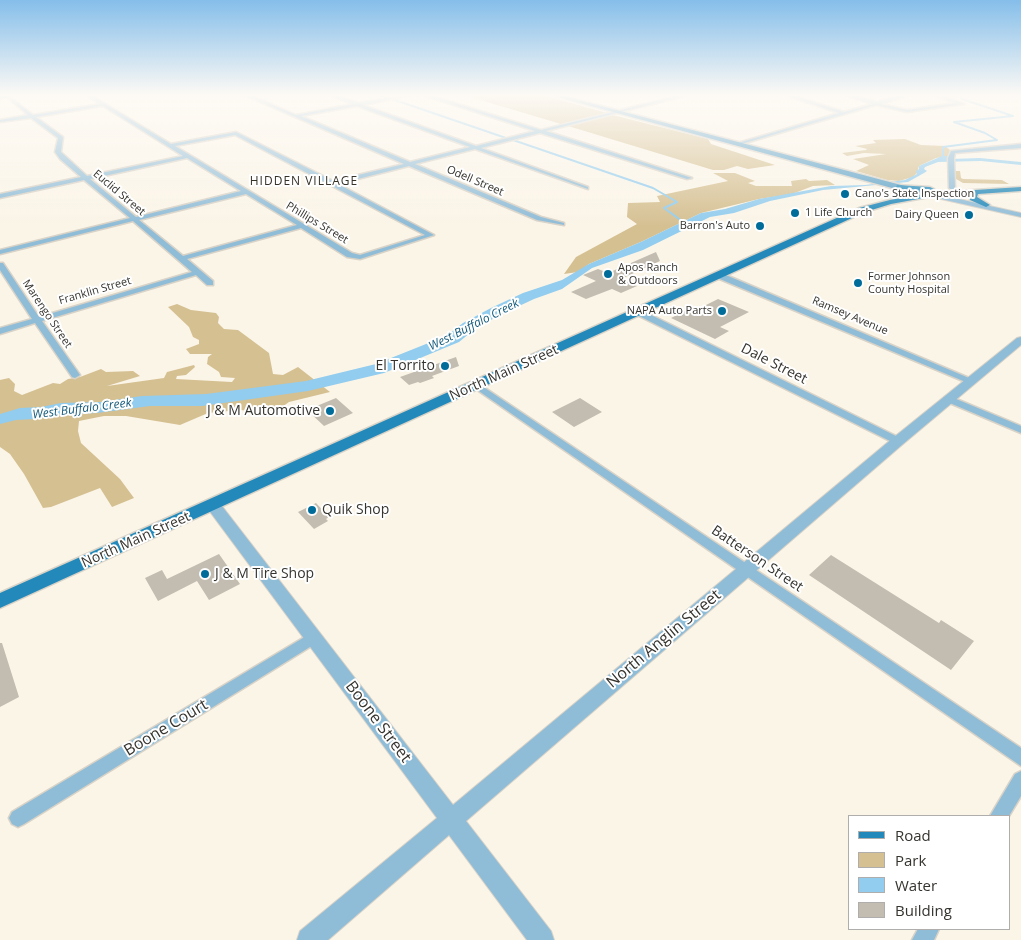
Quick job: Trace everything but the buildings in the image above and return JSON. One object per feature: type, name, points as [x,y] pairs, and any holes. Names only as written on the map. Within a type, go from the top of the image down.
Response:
[{"type":"main road","points":[[717,138],[897,187],[935,195]]},
{"type":"main road","points":[[897,187],[986,190]]},
{"type":"main road","points":[[884,204],[884,199],[899,193],[897,187]]},
{"type":"main road","name":"North Main Street","points":[[0,601],[862,210],[935,195],[1021,189]]},
{"type":"main road","points":[[975,191],[973,198],[986,205]]},
{"type":"street","name":"Euclid Street","points":[[61,138],[59,155],[210,283]]},
{"type":"street","name":"Phillips Street","points":[[159,138],[350,255],[360,257],[431,235],[425,230],[334,183]]},
{"type":"street","points":[[171,145],[210,138]]},
{"type":"street","points":[[246,138],[334,183],[515,138]]},
{"type":"street","name":"Odell Street","points":[[347,138],[539,219],[562,224]]},
{"type":"street","points":[[451,138],[586,188]]},
{"type":"street","points":[[559,138],[689,178]]},
{"type":"street","points":[[740,144],[760,138]]},
{"type":"street","points":[[952,188],[951,160],[953,152],[1021,146]]},
{"type":"street","points":[[0,196],[189,156]]},
{"type":"street","points":[[0,252],[246,192]]},
{"type":"street","points":[[935,195],[986,205],[1021,215]]},
{"type":"street","points":[[180,259],[302,226]]},
{"type":"street","name":"Marengo Street","points":[[0,265],[75,375]]},
{"type":"street","name":"Franklin Street","points":[[0,331],[196,273]]},
{"type":"street","name":"Ramsey Avenue","points":[[718,275],[971,381]]},
{"type":"street","name":"Dale Street","points":[[638,312],[898,441]]},
{"type":"street","name":"North Anglin Street","points":[[309,940],[898,441],[1021,340]]},
{"type":"street","name":"Batterson Street","points":[[476,385],[745,571],[1021,758]]},
{"type":"street","points":[[949,399],[1021,430]]},
{"type":"street","name":"Boone Street","points":[[213,505],[542,940]]},
{"type":"street","name":"Boone Court","points":[[18,818],[313,638]]},
{"type":"street","points":[[1000,815],[1021,780]]},
{"type":"green space","points":[[607,138],[704,138],[708,139],[711,144],[775,165],[748,169],[737,166],[724,170],[713,170]]},
{"type":"green space","points":[[905,139],[921,145],[945,146],[950,150],[948,156],[936,158],[919,166],[917,173],[913,177],[899,181],[887,180],[856,171],[869,165],[853,159],[886,154],[864,153],[847,156],[842,153],[866,150],[855,146],[876,143],[873,140]]},
{"type":"green space","points":[[955,171],[960,171],[961,178],[963,179],[1002,180],[1009,184],[963,183],[956,179]]},
{"type":"green space","points":[[713,173],[735,173],[755,181],[748,183],[756,186],[792,186],[791,181],[806,179],[809,181],[827,180],[835,185],[813,186],[792,194],[759,199],[701,213],[589,264],[578,272],[564,274],[576,257],[637,224],[627,217],[628,203],[660,202],[657,196],[728,181]]},
{"type":"green space","points":[[177,304],[191,310],[216,313],[219,317],[218,323],[224,329],[238,330],[269,353],[273,374],[283,375],[298,367],[330,392],[289,402],[282,407],[268,412],[239,410],[208,413],[180,425],[126,416],[104,416],[79,421],[78,431],[81,443],[120,479],[134,498],[112,507],[100,488],[51,507],[43,508],[24,474],[10,454],[0,447],[0,380],[9,378],[15,384],[14,391],[22,395],[53,383],[60,384],[68,379],[80,377],[101,369],[106,372],[133,371],[140,376],[107,386],[164,378],[167,372],[194,365],[195,367],[186,375],[177,376],[176,379],[232,382],[235,378],[221,377],[219,372],[207,364],[208,357],[212,354],[190,354],[186,349],[199,344],[199,340],[193,337],[189,327],[168,307]]},
{"type":"water","name":"West Buffalo Creek","points":[[942,156],[948,156],[949,159],[980,158],[1021,162],[1021,165],[981,161],[938,162],[925,167],[924,169],[927,171],[908,182],[823,190],[770,201],[734,213],[710,217],[643,250],[592,268],[562,289],[534,299],[476,328],[459,342],[384,373],[308,391],[202,406],[150,406],[97,413],[55,415],[0,424],[0,414],[20,408],[41,407],[61,403],[101,402],[142,396],[206,394],[306,381],[376,364],[446,336],[463,323],[491,308],[523,293],[562,280],[589,264],[701,213],[725,209],[759,199],[831,186],[865,185],[905,180],[917,174],[916,171],[919,169],[919,166]]},
{"type":"waterway","points":[[943,160],[943,147],[997,140],[993,138]]},
{"type":"waterway","points":[[513,140],[653,188],[677,202],[664,208],[686,224]]},
{"type":"place","name":"Cano's State Inspection","points":[[845,194]]},
{"type":"place","name":"1 Life Church","points":[[795,213]]},
{"type":"place","name":"Dairy Queen","points":[[969,215]]},
{"type":"place","name":"Barron's Auto","points":[[760,226]]},
{"type":"place","name":"Apos Ranch & Outdoors","points":[[608,274]]},
{"type":"place","name":"Former Johnson County Hospital","points":[[858,283]]},
{"type":"place","name":"NAPA Auto Parts","points":[[722,311]]},
{"type":"place","name":"El Torrito","points":[[445,366]]},
{"type":"place","name":"J & M Automotive","points":[[330,411]]},
{"type":"place","name":"Quik Shop","points":[[312,510]]},
{"type":"place","name":"J & M Tire Shop","points":[[205,574]]},
{"type":"district","name":"HIDDEN VILLAGE","points":[[304,182]]}]
